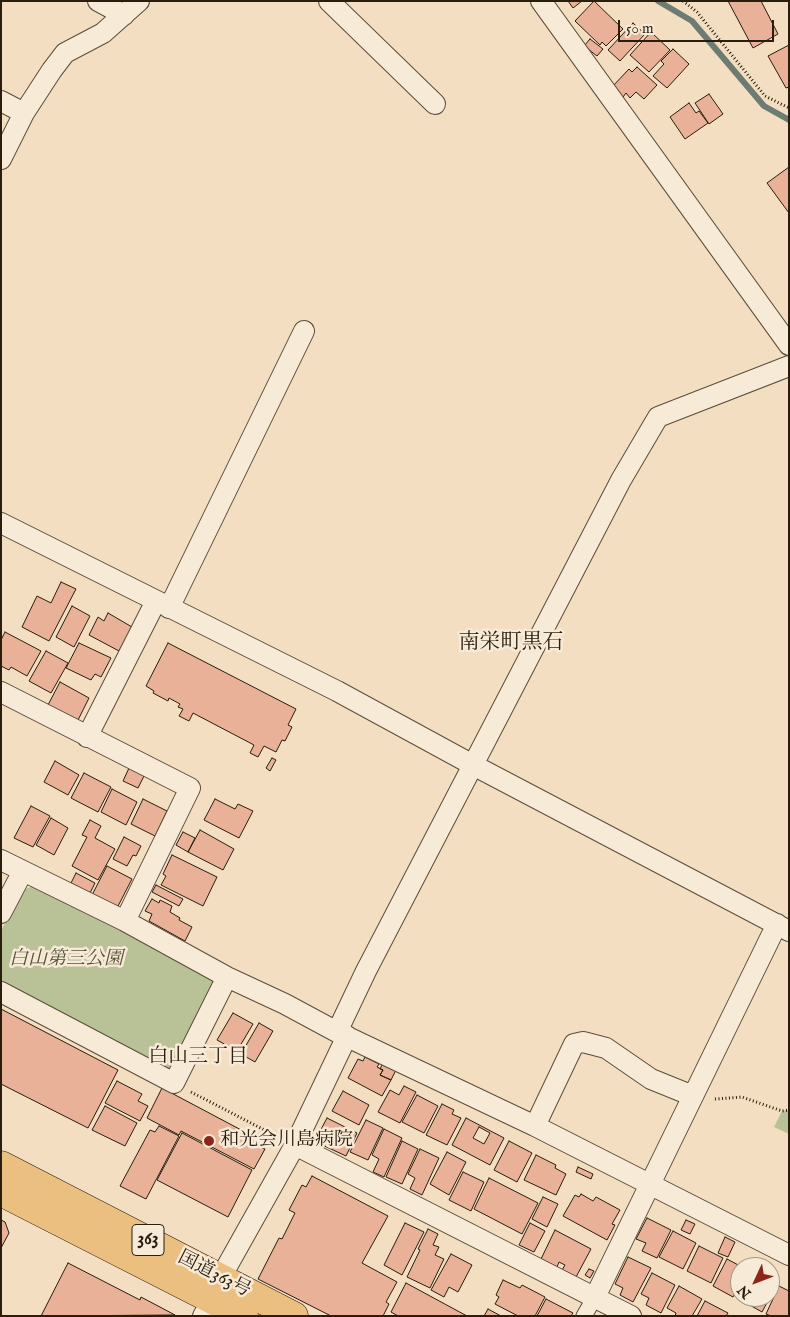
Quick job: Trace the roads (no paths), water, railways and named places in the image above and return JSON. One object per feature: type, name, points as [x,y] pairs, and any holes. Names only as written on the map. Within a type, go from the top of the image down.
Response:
[{"type":"highway","name":"国道363号","points":[[1,1165],[212,1298],[294,1316]]},
{"type":"highway","name":"国道363号","points":[[1,1192],[244,1316]]},
{"type":"street","points":[[98,1],[124,15]]},
{"type":"street","points":[[1,159],[24,113],[65,53],[103,33],[140,1]]},
{"type":"street","points":[[329,1],[435,104]]},
{"type":"street","points":[[541,1],[789,345]]},
{"type":"street","points":[[1,101],[24,113]]},
{"type":"street","points":[[87,737],[162,605],[304,331]]},
{"type":"street","points":[[212,1298],[294,1145],[342,1034],[370,963],[621,480],[658,417],[789,366]]},
{"type":"street","points":[[1,524],[337,691],[473,766],[783,927],[693,1096],[584,1316]]},
{"type":"street","points":[[1,692],[190,788],[125,920]]},
{"type":"street","points":[[1,860],[125,920],[227,977],[535,1126],[789,1255]]},
{"type":"street","points":[[1,913],[23,871]]},
{"type":"street","points":[[1,992],[174,1083],[227,977]]},
{"type":"street","points":[[535,1126],[574,1044],[583,1042],[606,1048],[651,1079],[693,1096]]},
{"type":"street","points":[[294,1145],[631,1316]]},
{"type":"waterway","points":[[658,1],[692,21],[764,106],[789,120]]},
{"type":"place","name":"和光会川島病院","points":[[209,1141]]},
{"type":"district","name":"南栄町黒石","points":[[511,644]]},
{"type":"district","name":"白山三丁目","points":[[198,1058]]},
{"type":"park label","name":"白山第三公園","points":[[66,960]]}]
